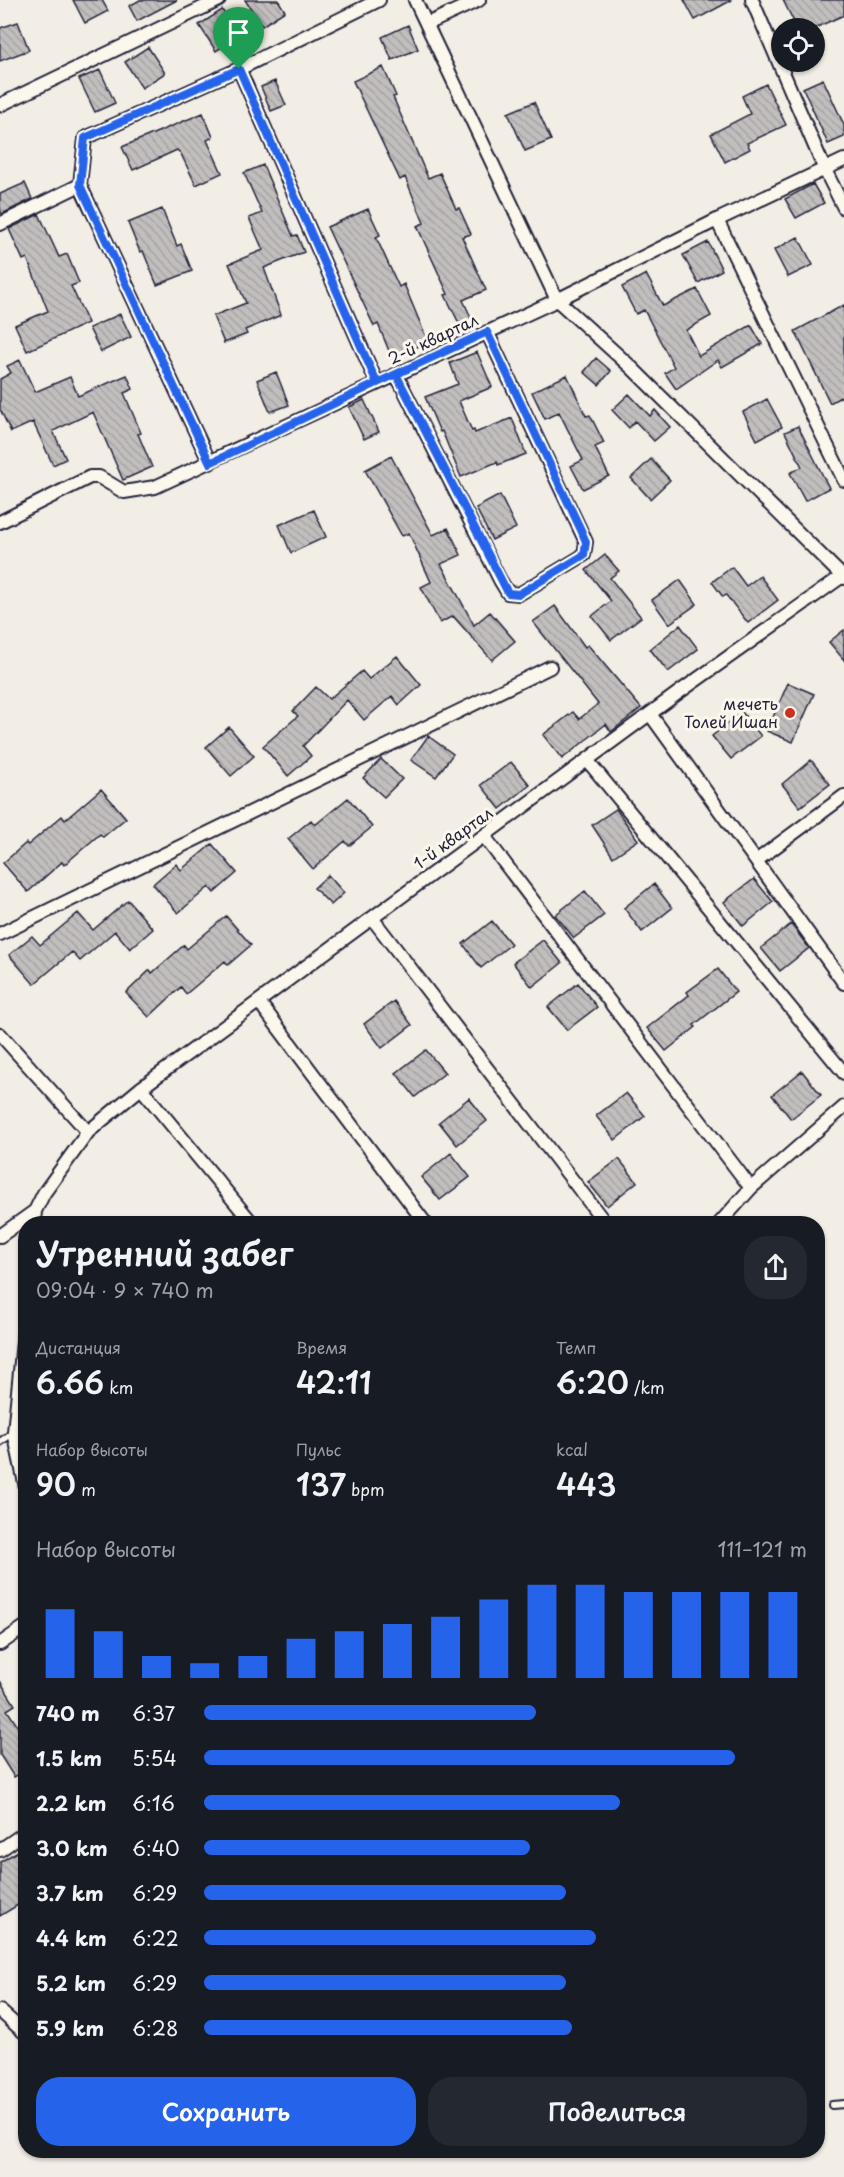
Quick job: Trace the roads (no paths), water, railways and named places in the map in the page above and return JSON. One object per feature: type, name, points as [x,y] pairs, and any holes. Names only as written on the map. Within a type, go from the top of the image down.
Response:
[{"type":"street","points":[[0,105],[219,0]]},
{"type":"street","points":[[210,463],[80,185],[85,138],[239,69],[379,0]]},
{"type":"street","points":[[415,0],[557,300],[632,368],[843,578]]},
{"type":"street","points":[[427,24],[479,0]]},
{"type":"street","points":[[752,0],[825,170],[844,208]]},
{"type":"street","points":[[239,69],[377,383]]},
{"type":"street","name":"2-й квартал","points":[[0,522],[90,477],[99,477],[124,492],[155,487],[557,300],[844,160]]},
{"type":"street","points":[[0,224],[80,185]]},
{"type":"street","points":[[717,220],[844,480]]},
{"type":"street","points":[[396,374],[500,580],[508,593],[519,594],[584,555],[586,542],[487,332]]},
{"type":"street","name":"1-й квартал","points":[[35,1216],[44,1193],[88,1132],[141,1088],[650,714],[843,578]]},
{"type":"street","points":[[0,934],[550,667]]},
{"type":"street","points":[[650,714],[844,983]]},
{"type":"street","points":[[587,760],[844,1073]]},
{"type":"street","points":[[756,861],[844,796]]},
{"type":"street","points":[[484,836],[751,1188]]},
{"type":"street","points":[[372,918],[600,1216]]},
{"type":"street","points":[[259,1002],[420,1216]]},
{"type":"street","points":[[0,1034],[88,1132]]},
{"type":"street","points":[[141,1088],[247,1216]]},
{"type":"street","points":[[726,1216],[751,1188],[844,1107]]},
{"type":"street","points":[[0,1236],[18,1226]]},
{"type":"street","points":[[18,1392],[14,1432],[18,1451]]},
{"type":"street","points":[[0,1644],[18,1632]]},
{"type":"street","points":[[0,1850],[18,1838]]},
{"type":"street","points":[[0,2010],[18,2027]]},
{"type":"lane","points":[[0,1442],[14,1432]]},
{"type":"lane","points":[[832,2105],[844,2104]]},
{"type":"place","name":"мечеть Толей Ишан","points":[[790,713]]}]
